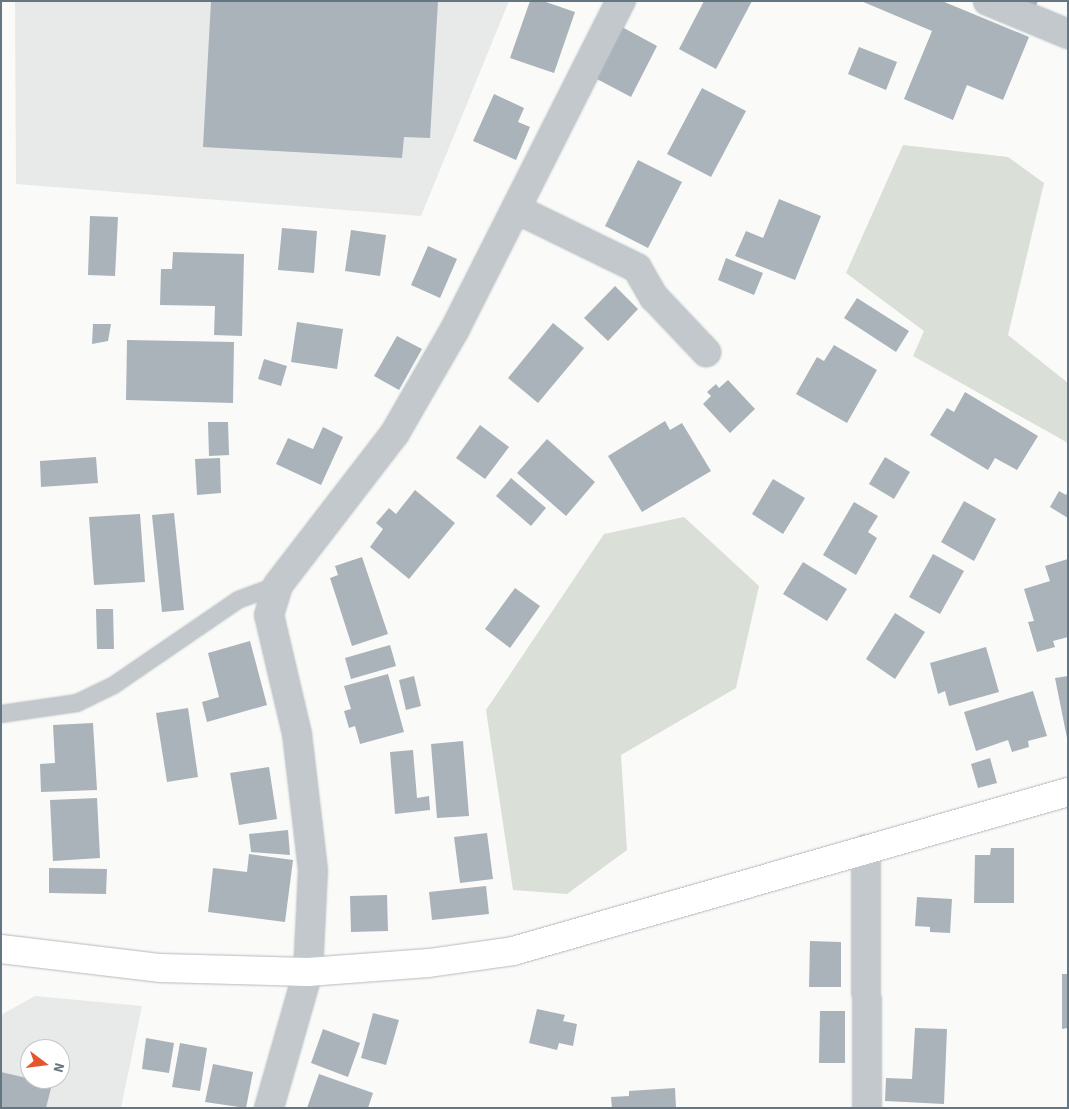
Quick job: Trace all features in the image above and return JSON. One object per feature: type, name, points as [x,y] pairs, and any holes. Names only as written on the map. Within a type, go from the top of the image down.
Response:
[{"type":"street","points":[[269,1108],[308,972],[313,870],[297,734],[269,615],[278,585],[395,434],[455,329],[621,1]]},
{"type":"street","points":[[988,1],[1068,34]]},
{"type":"street","points":[[516,209],[637,268],[654,297],[706,352]]},
{"type":"street","points":[[1,949],[160,968],[308,972],[429,963],[513,951],[1068,792]]},
{"type":"street","points":[[866,849],[867,1108]]},
{"type":"lane","points":[[1,714],[77,703],[114,685],[238,600],[278,585]]},
{"type":"shaded area","points":[[15,1],[509,1],[421,216],[16,184]]},
{"type":"shaded area","points":[[903,145],[1008,157],[1044,183],[1008,335],[1068,383],[1068,443],[913,356],[924,331],[846,273]]},
{"type":"shaded area","points":[[684,517],[759,586],[736,688],[621,755],[627,850],[567,894],[513,890],[486,710],[604,534]]},
{"type":"shaded area","points":[[35,996],[142,1006],[121,1108],[1,1108],[1,1015]]},
{"type":"building","points":[[211,1],[438,1],[430,138],[404,137],[402,158],[203,147]]},
{"type":"building","points":[[530,1],[543,1],[575,12],[554,73],[510,58]]},
{"type":"building","points":[[704,1],[752,1],[716,69],[679,49]]},
{"type":"building","points":[[861,1],[942,1],[1029,37],[1003,100],[967,85],[953,120],[904,99],[932,31]]},
{"type":"building","points":[[1018,1],[1038,1],[1035,8]]},
{"type":"building","points":[[622,27],[657,46],[631,97],[595,78]]},
{"type":"building","points":[[859,47],[897,62],[886,90],[848,74]]},
{"type":"building","points":[[702,88],[746,111],[711,177],[667,154]]},
{"type":"building","points":[[494,94],[524,108],[518,122],[530,127],[516,160],[473,141]]},
{"type":"building","points":[[638,160],[682,182],[648,248],[605,226]]},
{"type":"building","points":[[779,199],[821,216],[795,280],[735,256],[746,231],[763,238]]},
{"type":"building","points":[[90,216],[118,217],[115,276],[88,275]]},
{"type":"building","points":[[282,228],[317,231],[314,273],[278,270]]},
{"type":"building","points":[[351,230],[386,235],[380,276],[345,271]]},
{"type":"building","points":[[428,246],[457,259],[440,298],[411,285]]},
{"type":"building","points":[[173,252],[244,254],[242,336],[214,335],[215,306],[160,305],[161,269],[172,269]]},
{"type":"building","points":[[726,258],[763,273],[754,295],[718,280]]},
{"type":"building","points":[[615,286],[638,309],[608,341],[584,318]]},
{"type":"building","points":[[857,298],[909,331],[896,352],[844,318]]},
{"type":"building","points":[[297,322],[343,329],[337,369],[291,362]]},
{"type":"building","points":[[553,323],[584,348],[538,403],[508,378]]},
{"type":"building","points":[[93,324],[111,324],[108,341],[92,344]]},
{"type":"building","points":[[397,336],[422,349],[399,390],[374,376]]},
{"type":"building","points":[[127,340],[234,342],[233,403],[126,400]]},
{"type":"building","points":[[834,345],[877,370],[847,423],[796,394],[817,357],[824,361]]},
{"type":"building","points":[[264,359],[287,366],[281,386],[258,379]]},
{"type":"building","points":[[728,380],[755,409],[730,433],[703,404],[711,396],[707,392],[716,384],[719,388]]},
{"type":"building","points":[[965,392],[1038,436],[1017,470],[995,458],[988,470],[930,435],[947,408],[954,412]]},
{"type":"building","points":[[665,421],[670,430],[682,423],[711,471],[642,512],[608,456]]},
{"type":"building","points":[[208,422],[228,422],[229,455],[209,456]]},
{"type":"building","points":[[480,425],[509,447],[485,479],[456,458]]},
{"type":"building","points":[[323,427],[343,437],[321,485],[276,464],[288,438],[313,449]]},
{"type":"building","points":[[547,439],[595,482],[566,516],[517,473]]},
{"type":"building","points":[[96,457],[98,483],[41,487],[40,461]]},
{"type":"building","points":[[885,457],[910,472],[894,499],[869,484]]},
{"type":"building","points":[[220,458],[221,493],[197,495],[195,459]]},
{"type":"building","points":[[511,478],[546,508],[531,526],[496,496]]},
{"type":"building","points":[[773,479],[805,498],[783,534],[752,514]]},
{"type":"building","points":[[415,490],[455,523],[409,579],[370,547],[383,529],[376,523],[389,508],[396,514]]},
{"type":"building","points":[[1059,491],[1066,495],[1068,491],[1068,518],[1050,507]]},
{"type":"building","points":[[964,501],[996,519],[974,561],[941,542]]},
{"type":"building","points":[[854,502],[878,516],[868,532],[877,538],[856,575],[823,555]]},
{"type":"building","points":[[174,513],[184,610],[162,612],[152,515]]},
{"type":"building","points":[[140,514],[145,582],[94,585],[89,517]]},
{"type":"building","points":[[933,554],[964,571],[940,614],[909,597]]},
{"type":"building","points":[[362,557],[388,634],[352,646],[330,578],[338,575],[335,566]]},
{"type":"building","points":[[1068,559],[1068,637],[1053,641],[1055,647],[1037,652],[1028,622],[1034,621],[1024,589],[1050,581],[1045,566]]},
{"type":"building","points":[[803,562],[847,589],[827,621],[783,594]]},
{"type":"building","points":[[515,588],[540,606],[510,648],[485,629]]},
{"type":"building","points":[[96,609],[113,609],[114,649],[97,649]]},
{"type":"building","points":[[895,613],[925,632],[895,679],[866,659]]},
{"type":"building","points":[[250,641],[267,705],[207,722],[202,702],[219,697],[208,653]]},
{"type":"building","points":[[390,645],[396,666],[351,679],[345,658]]},
{"type":"building","points":[[986,647],[999,692],[949,706],[945,691],[938,694],[930,663]]},
{"type":"building","points":[[388,674],[404,732],[360,744],[355,726],[349,728],[344,711],[351,709],[344,686]]},
{"type":"building","points":[[414,676],[421,706],[406,710],[399,680]]},
{"type":"building","points":[[1068,676],[1068,738],[1067,738],[1055,678]]},
{"type":"building","points":[[1033,691],[1047,736],[1028,741],[1029,747],[1012,752],[1008,740],[976,751],[964,712]]},
{"type":"building","points":[[188,708],[198,777],[167,782],[156,713]]},
{"type":"building","points":[[93,723],[97,790],[41,792],[40,764],[55,763],[53,725]]},
{"type":"building","points":[[463,741],[469,816],[437,818],[431,744]]},
{"type":"building","points":[[413,750],[417,798],[429,796],[430,810],[395,814],[390,752]]},
{"type":"building","points":[[990,758],[997,783],[978,788],[971,764]]},
{"type":"building","points":[[269,767],[277,819],[239,825],[230,773]]},
{"type":"building","points":[[97,798],[100,858],[53,861],[50,800]]},
{"type":"building","points":[[288,830],[290,855],[251,852],[249,834]]},
{"type":"building","points":[[487,833],[493,879],[460,883],[454,837]]},
{"type":"building","points":[[991,848],[1014,848],[1014,903],[974,903],[975,855],[990,855]]},
{"type":"building","points":[[249,854],[293,860],[285,922],[208,912],[213,868],[247,872]]},
{"type":"building","points":[[49,868],[107,869],[106,894],[49,893]]},
{"type":"building","points":[[486,886],[489,914],[432,920],[429,892]]},
{"type":"building","points":[[387,895],[388,931],[351,932],[350,896]]},
{"type":"building","points":[[917,897],[952,899],[950,933],[930,932],[930,927],[915,926]]},
{"type":"building","points":[[810,941],[841,942],[841,987],[809,987]]},
{"type":"building","points":[[1062,974],[1068,974],[1068,1028],[1062,1029]]},
{"type":"building","points":[[537,1009],[565,1015],[563,1021],[577,1024],[573,1046],[559,1043],[557,1050],[529,1043]]},
{"type":"building","points":[[820,1011],[845,1011],[845,1063],[819,1063]]},
{"type":"building","points":[[373,1013],[399,1020],[386,1065],[361,1058]]},
{"type":"building","points":[[915,1028],[947,1029],[944,1104],[885,1101],[886,1078],[912,1079]]},
{"type":"building","points":[[323,1029],[360,1043],[348,1077],[311,1063]]},
{"type":"building","points":[[146,1038],[174,1043],[169,1073],[142,1069]]},
{"type":"building","points":[[180,1043],[207,1048],[200,1091],[172,1087]]},
{"type":"building","points":[[213,1064],[253,1072],[246,1108],[205,1102]]},
{"type":"building","points":[[1,1072],[20,1076],[20,1089],[51,1089],[46,1108],[1,1108]]},
{"type":"building","points":[[319,1074],[373,1093],[368,1108],[307,1108]]},
{"type":"building","points":[[675,1088],[676,1108],[612,1108],[611,1097],[629,1096],[629,1091]]}]
